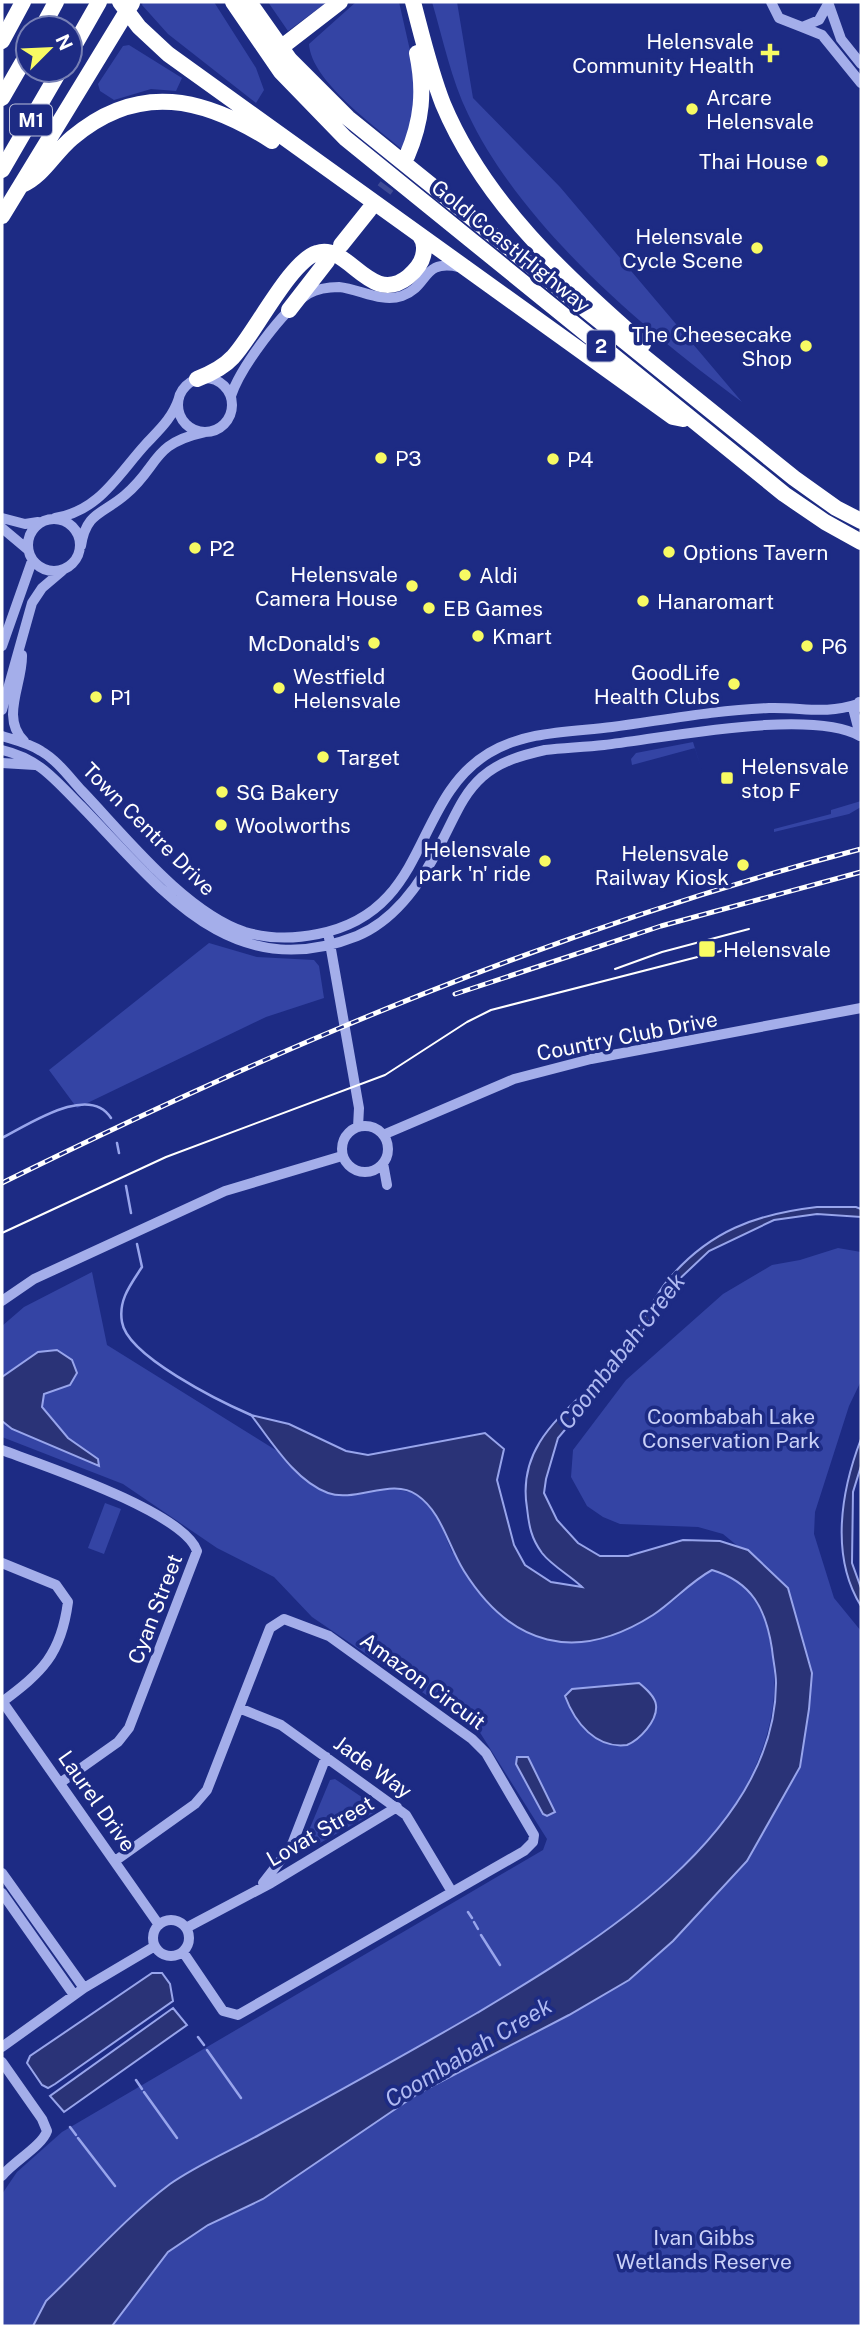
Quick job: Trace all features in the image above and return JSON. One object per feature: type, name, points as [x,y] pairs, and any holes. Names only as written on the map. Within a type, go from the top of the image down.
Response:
[{"type":"highway","points":[[2,41],[23,2]]},
{"type":"highway","points":[[84,28],[99,2]]},
{"type":"highway","points":[[120,2],[147,35],[312,159],[382,195],[420,236],[673,417],[695,421]]},
{"type":"highway","points":[[2,216],[132,2]]},
{"type":"highway","name":"Gold Coast Highway","points":[[233,2],[275,52],[324,119],[381,168],[382,195],[695,421],[805,509],[861,542]]},
{"type":"highway","name":"Gold Coast Highway","points":[[249,2],[275,52],[327,99],[398,155],[414,173],[813,493],[861,521]]},
{"type":"highway","points":[[275,52],[340,2]]},
{"type":"highway","points":[[398,155],[419,127],[422,101],[415,41],[415,7]]},
{"type":"highway","points":[[415,7],[443,103],[467,152],[492,191],[569,276],[669,367],[690,394]]},
{"type":"highway","name":"M1","points":[[2,98],[14,77]]},
{"type":"highway","name":"M1","points":[[2,170],[52,84]]},
{"type":"highway","points":[[22,186],[37,178],[68,142],[93,122],[114,112],[149,103],[181,103],[225,113],[298,157],[312,159]]},
{"type":"highway","points":[[341,245],[382,195]]},
{"type":"highway","points":[[197,379],[219,369],[233,357],[302,263],[314,254],[325,252],[380,284],[400,282],[422,261],[424,243],[420,236]]},
{"type":"highway","points":[[289,310],[327,261]]},
{"type":"street","points":[[771,2],[779,18],[822,35],[861,83]]},
{"type":"street","points":[[802,27],[819,20],[829,4]]},
{"type":"street","points":[[829,4],[841,39],[861,64]]},
{"type":"street","points":[[2,710],[32,603],[42,588],[77,558],[89,521],[127,494],[159,454],[177,440],[219,429],[226,422],[232,411],[231,396],[243,371],[289,310],[309,294],[321,289],[338,287],[395,298],[409,293],[435,266],[466,269]]},
{"type":"street","points":[[2,518],[25,524],[41,522],[77,512],[104,495],[165,426],[186,386],[197,379],[219,381],[231,396]]},
{"type":"street","points":[[179,398],[179,410],[184,421],[193,429],[205,432]]},
{"type":"street","points":[[55,518],[75,529],[80,546]]},
{"type":"street","points":[[27,549],[33,529],[41,522]]},
{"type":"street","points":[[2,528],[27,549],[32,561],[40,568],[62,571]]},
{"type":"street","points":[[20,644],[2,642],[32,561]]},
{"type":"street","points":[[20,644],[22,663],[13,701],[12,724],[15,734],[26,744]]},
{"type":"street","points":[[859,702],[854,718],[861,736]]},
{"type":"street","name":"Town Centre Drive","points":[[2,750],[32,759],[41,766],[175,903],[217,933],[242,943],[270,948],[297,948],[329,937],[368,914],[398,886],[417,857],[452,788],[485,755],[525,738],[708,713],[772,708],[831,712],[859,702]]},
{"type":"street","points":[[708,713],[711,730],[780,725],[830,726],[849,729],[861,736]]},
{"type":"street","name":"Town Centre Drive","points":[[2,736],[47,755],[188,899],[210,916],[244,931],[267,936],[329,937],[360,935],[399,905],[426,872],[461,802],[483,776],[507,761],[545,750],[711,730]]},
{"type":"street","points":[[2,763],[41,766]]},
{"type":"street","points":[[81,790],[81,799],[95,815],[96,822]]},
{"type":"street","points":[[329,937],[364,1127]]},
{"type":"street","name":"Country Club Drive","points":[[383,1135],[514,1079],[591,1059],[861,1008]]},
{"type":"street","name":"Country Club Drive","points":[[342,1156],[354,1170],[378,1167],[407,1124]]},
{"type":"street","points":[[2,1301],[34,1279],[225,1191],[342,1156],[346,1135],[364,1127],[383,1135],[388,1149]]},
{"type":"street","name":"Cyan Street","points":[[2,1450],[132,1501],[187,1536],[197,1551],[129,1728],[118,1742],[60,1783]]},
{"type":"street","points":[[2,1563],[57,1585],[68,1602],[64,1621],[44,1668],[2,1702]]},
{"type":"street","name":"Amazon Circuit","points":[[116,1861],[201,1798],[210,1784],[270,1628],[279,1620],[288,1618],[329,1636],[472,1738],[486,1753],[531,1828],[533,1842],[524,1851],[238,2015],[223,2011],[183,1952]]},
{"type":"street","name":"Laurel Drive","points":[[2,1702],[159,1924]]},
{"type":"street","name":"Jade Way","points":[[239,1708],[276,1722],[397,1807],[412,1822],[452,1892]]},
{"type":"street","name":"Lovat Street","points":[[261,1886],[291,1847],[326,1757]]},
{"type":"street","name":"Lovat Street","points":[[186,1928],[397,1807]]},
{"type":"street","points":[[2,1873],[79,1992]]},
{"type":"street","points":[[2,1893],[79,1992]]},
{"type":"street","points":[[170,1920],[186,1928],[189,1941],[183,1952],[170,1956],[155,1947],[154,1932],[159,1924],[170,1920]]},
{"type":"street","points":[[2,2047],[79,1992],[155,1947]]},
{"type":"street","points":[[2,2062],[42,2119],[47,2131],[40,2142],[16,2160],[2,2176]]},
{"type":"green space","points":[[143,2],[214,2],[256,68],[264,90],[256,103],[168,34],[142,5]]},
{"type":"green space","points":[[268,2],[327,2],[288,31]]},
{"type":"green space","points":[[356,2],[399,2],[414,68],[416,96],[404,151],[333,88],[313,58],[309,44]]},
{"type":"green space","points":[[432,2],[457,2],[473,98],[560,187],[742,402],[626,309],[552,235],[519,196],[491,156],[462,101]]},
{"type":"green space","points":[[129,45],[182,78],[176,91],[151,89],[114,100],[100,91],[98,84],[123,46]]},
{"type":"green space","points":[[693,742],[695,748],[632,765],[631,759],[636,753]]},
{"type":"green space","points":[[861,801],[861,807],[849,814],[774,832],[774,829],[831,814],[831,810]]},
{"type":"green space","points":[[209,943],[257,957],[314,960],[319,966],[324,998],[266,1017],[77,1108],[49,1070]]},
{"type":"green space","points":[[838,1248],[861,1252],[861,1381],[849,1406],[815,1512],[814,1534],[834,1598],[861,1631],[861,2326],[112,2326],[168,2252],[208,2225],[263,2199],[416,2095],[629,1980],[719,1892],[797,1712],[740,1548],[723,1534],[698,1527],[620,1524],[603,1517],[587,1506],[571,1477],[573,1450],[626,1380],[723,1294],[772,1265],[800,1260]]},
{"type":"green space","points":[[92,1272],[107,1345],[282,1454],[304,1479],[330,1494],[394,1489],[415,1493],[435,1511],[452,1552],[584,1641],[645,1619],[678,1597],[712,1569],[728,1576],[750,1593],[763,1616],[773,1661],[774,1695],[769,1729],[758,1761],[742,1793],[701,1850],[652,1898],[560,1965],[510,1996],[407,2055],[180,2177],[138,2211],[46,2301],[33,2326],[2,2326],[2,2194],[17,2172],[62,2132],[543,1850],[547,1839],[479,1731],[312,1617],[274,1577],[217,1548],[123,1484],[2,1437],[2,1326],[24,1307]]},
{"type":"green space","points":[[105,1503],[121,1509],[104,1554],[88,1548]]},
{"type":"green space","points":[[335,1779],[375,1806],[375,1812],[304,1852],[302,1847],[330,1780]]},
{"type":"water","name":"Coombabah Creek","points":[[817,1207],[856,1207],[861,1209],[861,1217],[817,1214],[774,1220],[709,1251],[672,1286],[623,1361],[558,1438],[544,1493],[557,1520],[578,1543],[600,1556],[628,1556],[683,1540],[720,1541],[748,1550],[788,1588],[812,1673],[809,1709],[800,1767],[747,1861],[673,1941],[629,1980],[569,2015],[419,2093],[263,2199],[208,2225],[168,2252],[112,2326],[33,2326],[46,2301],[122,2226],[170,2184],[477,2013],[523,1986],[622,1919],[669,1880],[711,1836],[745,1789],[768,1738],[776,1683],[766,1621],[755,1599],[726,1575],[712,1570],[653,1615],[625,1630],[598,1639],[572,1642],[547,1639],[524,1631],[482,1596],[458,1561],[433,1511],[417,1495],[396,1489],[350,1495],[328,1493],[305,1480],[285,1460],[251,1415],[289,1424],[346,1451],[368,1455],[485,1433],[504,1449],[497,1480],[514,1545],[525,1565],[551,1582],[582,1587],[546,1558],[531,1532],[526,1483],[531,1460],[541,1441],[554,1423],[619,1357],[661,1289],[700,1249],[717,1237],[754,1220]]},
{"type":"water","points":[[57,1350],[72,1360],[77,1373],[70,1385],[44,1394],[42,1407],[68,1438],[98,1459],[99,1466],[12,1429],[2,1421],[2,1377],[38,1352]]},
{"type":"water","points":[[861,1439],[861,1466],[853,1492],[852,1563],[861,1588],[861,1606],[851,1587],[845,1566],[842,1523],[848,1480]]},
{"type":"water","points":[[639,1683],[654,1698],[656,1711],[647,1729],[627,1745],[606,1743],[588,1732],[575,1716],[565,1696],[572,1689]]},
{"type":"water","points":[[517,1757],[528,1757],[555,1812],[547,1816],[543,1814],[516,1764]]},
{"type":"water","points":[[152,1973],[162,1973],[170,1984],[173,2001],[55,2084],[48,2088],[42,2085],[27,2063],[30,2056]]},
{"type":"water","points":[[173,2008],[187,2025],[64,2112],[50,2096]]},
{"type":"waterway","points":[[2,1138],[42,1117],[74,1106],[101,1108],[111,1118]]},
{"type":"waterway","points":[[117,1143],[119,1153]]},
{"type":"waterway","points":[[126,1186],[131,1213]]},
{"type":"waterway","points":[[137,1244],[142,1267],[126,1293],[121,1314],[128,1335],[157,1363],[219,1400],[251,1415]]},
{"type":"waterway","points":[[468,1912],[472,1918]]},
{"type":"waterway","points":[[474,1922],[478,1929]]},
{"type":"waterway","points":[[481,1935],[500,1965]]},
{"type":"waterway","points":[[198,2037],[204,2045]]},
{"type":"waterway","points":[[207,2050],[241,2098]]},
{"type":"waterway","points":[[136,2080],[142,2089]]},
{"type":"waterway","points":[[144,2092],[177,2138]]},
{"type":"waterway","points":[[70,2127],[76,2135]]},
{"type":"waterway","points":[[78,2138],[115,2186]]},
{"type":"tunnel","points":[[384,190],[387,186]]},
{"type":"tram line","points":[[615,969],[662,952],[749,929]]},
{"type":"tram line","points":[[2,1233],[166,1157],[385,1075],[467,1022],[491,1010],[752,943]]},
{"type":"railway","points":[[2,1183],[210,1084],[423,994],[640,915],[861,849]]},
{"type":"railway","points":[[455,994],[661,926],[861,872]]},
{"type":"place","name":"Helensvale Community Health","points":[[770,53]]},
{"type":"place","name":"Arcare Helensvale","points":[[692,109]]},
{"type":"place","name":"Thai House","points":[[822,161]]},
{"type":"place","name":"Helensvale Cycle Scene","points":[[757,248]]},
{"type":"place","name":"The Cheesecake Shop","points":[[806,346]]},
{"type":"place","name":"P3","points":[[381,458]]},
{"type":"place","name":"P4","points":[[553,459]]},
{"type":"place","name":"P2","points":[[195,548]]},
{"type":"place","name":"Options Tavern","points":[[669,552]]},
{"type":"place","name":"Aldi","points":[[465,575]]},
{"type":"place","name":"Helensvale Camera House","points":[[412,586]]},
{"type":"place","name":"Hanaromart","points":[[643,601]]},
{"type":"place","name":"EB Games","points":[[429,608]]},
{"type":"place","name":"Kmart","points":[[478,636]]},
{"type":"place","name":"McDonald's","points":[[374,643]]},
{"type":"place","name":"P6","points":[[807,646]]},
{"type":"place","name":"GoodLife Health Clubs","points":[[734,684]]},
{"type":"place","name":"Westfield Helensvale","points":[[279,688]]},
{"type":"place","name":"P1","points":[[96,697]]},
{"type":"place","name":"Target","points":[[323,757]]},
{"type":"place","name":"Helensvale stop F","points":[[727,778]]},
{"type":"place","name":"SG Bakery","points":[[222,792]]},
{"type":"place","name":"Woolworths","points":[[221,825]]},
{"type":"place","name":"Helensvale park 'n' ride","points":[[545,861]]},
{"type":"place","name":"Helensvale Railway Kiosk","points":[[743,865]]},
{"type":"place","name":"Helensvale","points":[[707,949]]},
{"type":"park label","name":"Coombabah Lake Conservation Park","points":[[731,1428]]},
{"type":"park label","name":"Ivan Gibbs Wetlands Reserve","points":[[704,2249]]}]
